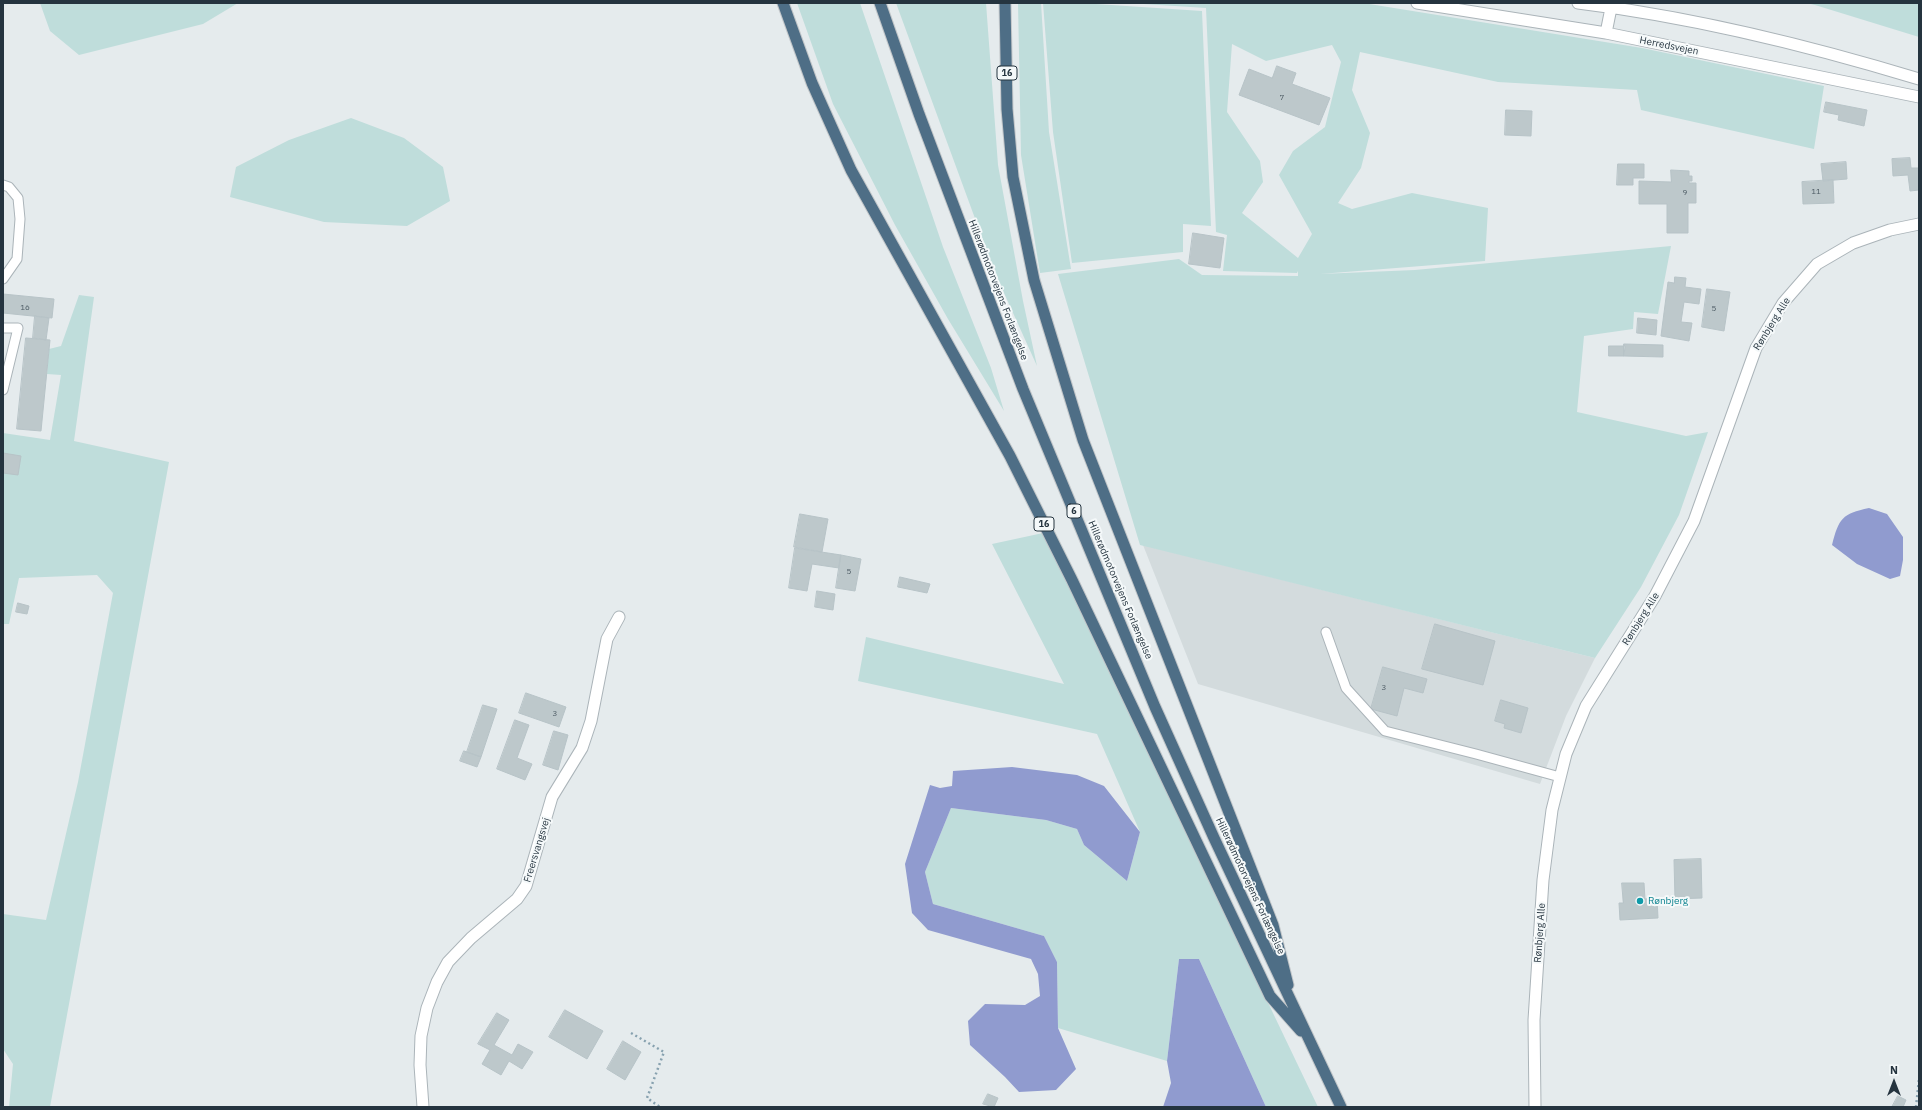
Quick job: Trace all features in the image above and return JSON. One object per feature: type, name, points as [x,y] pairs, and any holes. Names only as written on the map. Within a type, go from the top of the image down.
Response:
[{"type":"highway","name":"16","points":[[783,3],[812,83],[851,170],[1014,462],[1072,580],[1270,996],[1310,1041]]},
{"type":"highway","name":"Hillerødmotorvejens Forlængelse","points":[[880,3],[924,129],[1026,396],[1155,707],[1341,1107]]},
{"type":"highway","name":"16","points":[[1005,3],[1007,109],[1013,177],[1034,280],[1083,440],[1273,925],[1294,1008]]},
{"type":"street","name":"Herredsvejen","points":[[1417,3],[1606,33],[1919,97]]},
{"type":"street","points":[[1578,3],[1612,5],[1758,34],[1844,56],[1919,79]]},
{"type":"street","points":[[1606,33],[1612,5]]},
{"type":"street","name":"Rønbjerg Alle","points":[[1535,1107],[1534,1020],[1543,880],[1552,810],[1566,754],[1586,706],[1655,596],[1694,520],[1756,348],[1783,303],[1817,264],[1853,243],[1890,230],[1919,224]]},
{"type":"street","name":"Freersvangsvej","points":[[423,1107],[420,1065],[421,1036],[427,1008],[437,982],[448,962],[471,938],[517,899],[526,886],[552,797],[582,748],[591,721],[607,639],[620,617]]},
{"type":"lane","points":[[3,184],[9,187],[18,198],[20,218],[17,259],[3,279]]},
{"type":"lane","points":[[3,328],[18,328],[3,390]]},
{"type":"lane","points":[[1326,632],[1346,688],[1385,731],[1476,754],[1560,778]]},
{"type":"path","points":[[631,1033],[664,1052],[647,1098],[660,1107]]},
{"type":"path","points":[[1916,1107],[1919,1079]]},
{"type":"shaded area","points":[[1143,545],[1595,658],[1566,716],[1540,784],[1198,684]]},
{"type":"green space","points":[[40,3],[238,3],[203,24],[79,55],[50,31]]},
{"type":"green space","points":[[797,3],[860,3],[943,247],[991,368],[1004,411],[948,319],[895,225],[833,104]]},
{"type":"green space","points":[[896,3],[986,3],[998,165],[1023,301],[1037,366],[995,273]]},
{"type":"green space","points":[[1018,3],[1041,3],[1049,132],[1071,269],[1040,273],[1021,155]]},
{"type":"green space","points":[[1043,3],[1081,3],[1202,11],[1211,226],[1183,224],[1183,252],[1072,263],[1053,132]]},
{"type":"green space","points":[[1128,3],[1363,3],[1642,48],[1824,86],[1814,149],[1641,110],[1637,90],[1498,82],[1360,52],[1352,90],[1370,133],[1361,168],[1338,203],[1352,209],[1412,193],[1488,208],[1485,261],[1320,274],[1415,270],[1671,246],[1658,314],[1634,312],[1633,329],[1584,336],[1577,412],[1686,436],[1708,432],[1679,515],[1641,587],[1595,658],[1140,545],[1058,274],[1179,259],[1202,275],[1298,276],[1298,271],[1297,273],[1223,271],[1227,235],[1216,232],[1206,8]],"holes":[[[1232,44],[1266,61],[1332,45],[1341,62],[1325,127],[1293,151],[1279,175],[1312,234],[1298,258],[1242,213],[1263,182],[1260,161],[1227,112]]]},
{"type":"green space","points":[[1806,3],[1919,3],[1919,37],[1815,5]]},
{"type":"green space","points":[[351,118],[404,138],[443,167],[450,201],[407,226],[324,222],[230,197],[236,167],[289,140]]},
{"type":"green space","points":[[79,295],[94,297],[74,441],[169,462],[50,1107],[9,1107],[13,1064],[3,1049],[3,914],[46,920],[78,782],[113,593],[97,575],[19,578],[9,624],[3,624],[3,433],[50,440],[61,375],[47,374],[49,349],[61,346]]},
{"type":"green space","points":[[1043,533],[1318,1107],[1266,1107],[1199,959],[1179,959],[1167,1061],[1058,1028],[1057,962],[1044,936],[933,904],[925,872],[951,808],[1046,820],[1077,829],[1084,845],[1127,881],[1140,832],[1097,734],[858,681],[866,637],[1064,684],[992,544]]},
{"type":"water","points":[[1869,508],[1887,514],[1903,537],[1903,560],[1900,576],[1890,579],[1857,564],[1832,545],[1840,523],[1847,515]]},
{"type":"water","points":[[1012,767],[1077,775],[1104,786],[1140,832],[1127,881],[1084,845],[1077,829],[1046,820],[951,808],[925,872],[933,904],[1044,936],[1057,962],[1058,1028],[1076,1069],[1056,1090],[1019,1092],[970,1045],[968,1021],[985,1004],[1025,1005],[1040,996],[1038,974],[1031,959],[928,930],[912,913],[905,864],[930,785],[940,788],[952,786],[953,771]]},
{"type":"water","points":[[1179,959],[1199,959],[1266,1107],[1163,1107],[1171,1083],[1167,1061]]},
{"type":"building","points":[[1277,66],[1296,73],[1292,84],[1330,98],[1319,125],[1239,95],[1249,69],[1272,78]]},
{"type":"building","points":[[1826,102],[1867,110],[1864,126],[1838,120],[1839,115],[1824,112]]},
{"type":"building","points":[[1506,110],[1532,111],[1531,136],[1505,135]]},
{"type":"building","points":[[1910,158],[1911,168],[1919,168],[1919,190],[1910,191],[1908,175],[1893,176],[1892,159]]},
{"type":"building","points":[[1846,162],[1847,179],[1823,181],[1821,164]]},
{"type":"building","points":[[1618,164],[1644,164],[1644,178],[1633,178],[1633,185],[1617,185]]},
{"type":"building","points":[[1671,170],[1689,171],[1689,176],[1692,176],[1692,181],[1689,181],[1689,183],[1696,183],[1696,203],[1688,203],[1688,233],[1667,233],[1667,204],[1639,204],[1639,181],[1671,182]]},
{"type":"building","points":[[1833,180],[1834,203],[1803,204],[1802,182]]},
{"type":"building","points":[[1193,233],[1224,238],[1220,268],[1189,264]]},
{"type":"building","points":[[1675,277],[1686,278],[1685,287],[1701,289],[1699,304],[1684,302],[1681,322],[1692,323],[1689,341],[1661,336],[1668,282],[1674,283]]},
{"type":"building","points":[[1707,289],[1730,292],[1724,331],[1702,327]]},
{"type":"building","points":[[3,294],[54,299],[52,318],[3,313]]},
{"type":"building","points":[[35,316],[49,318],[46,340],[33,338]]},
{"type":"building","points":[[1638,318],[1657,320],[1656,335],[1637,333]]},
{"type":"building","points":[[26,338],[50,340],[41,431],[17,429]]},
{"type":"building","points":[[1624,344],[1663,345],[1663,357],[1624,356]]},
{"type":"building","points":[[1609,346],[1625,346],[1624,356],[1609,356]]},
{"type":"building","points":[[3,453],[21,456],[18,475],[3,473]]},
{"type":"building","points":[[800,514],[828,519],[822,552],[794,547]]},
{"type":"building","points":[[795,548],[841,555],[839,568],[812,564],[807,591],[789,588]]},
{"type":"building","points":[[841,555],[861,559],[855,591],[836,588]]},
{"type":"building","points":[[900,577],[930,584],[927,593],[898,587]]},
{"type":"building","points":[[817,591],[835,594],[833,610],[815,607]]},
{"type":"building","points":[[18,603],[29,606],[27,614],[16,612]]},
{"type":"building","points":[[1435,624],[1495,641],[1483,685],[1422,669]]},
{"type":"building","points":[[1383,667],[1427,679],[1423,693],[1404,688],[1397,716],[1371,709]]},
{"type":"building","points":[[526,693],[566,707],[559,727],[519,713]]},
{"type":"building","points":[[1501,700],[1528,708],[1521,733],[1504,728],[1505,724],[1495,721]]},
{"type":"building","points":[[483,705],[497,709],[481,757],[467,752]]},
{"type":"building","points":[[515,720],[529,725],[517,758],[532,764],[525,780],[497,769]]},
{"type":"building","points":[[554,731],[568,735],[558,770],[543,765]]},
{"type":"building","points":[[464,751],[481,757],[477,767],[460,761]]},
{"type":"building","points":[[1701,859],[1702,898],[1675,899],[1674,860]]},
{"type":"building","name":"Rønbjerg","points":[[1622,883],[1644,883],[1645,899],[1657,898],[1658,918],[1620,920],[1619,903],[1623,903]]},
{"type":"building","points":[[565,1010],[603,1031],[587,1059],[549,1037]]},
{"type":"building","points":[[497,1013],[509,1020],[494,1045],[512,1055],[518,1044],[533,1052],[522,1069],[509,1061],[501,1075],[482,1064],[490,1050],[478,1044]]},
{"type":"building","points":[[623,1041],[641,1052],[625,1080],[607,1069]]},
{"type":"building","points":[[988,1094],[998,1098],[994,1107],[983,1104]]},
{"type":"building","points":[[1898,1096],[1906,1100],[1903,1107],[1892,1107]]},
{"type":"place","name":"Rønbjerg","points":[[1640,901]]}]
